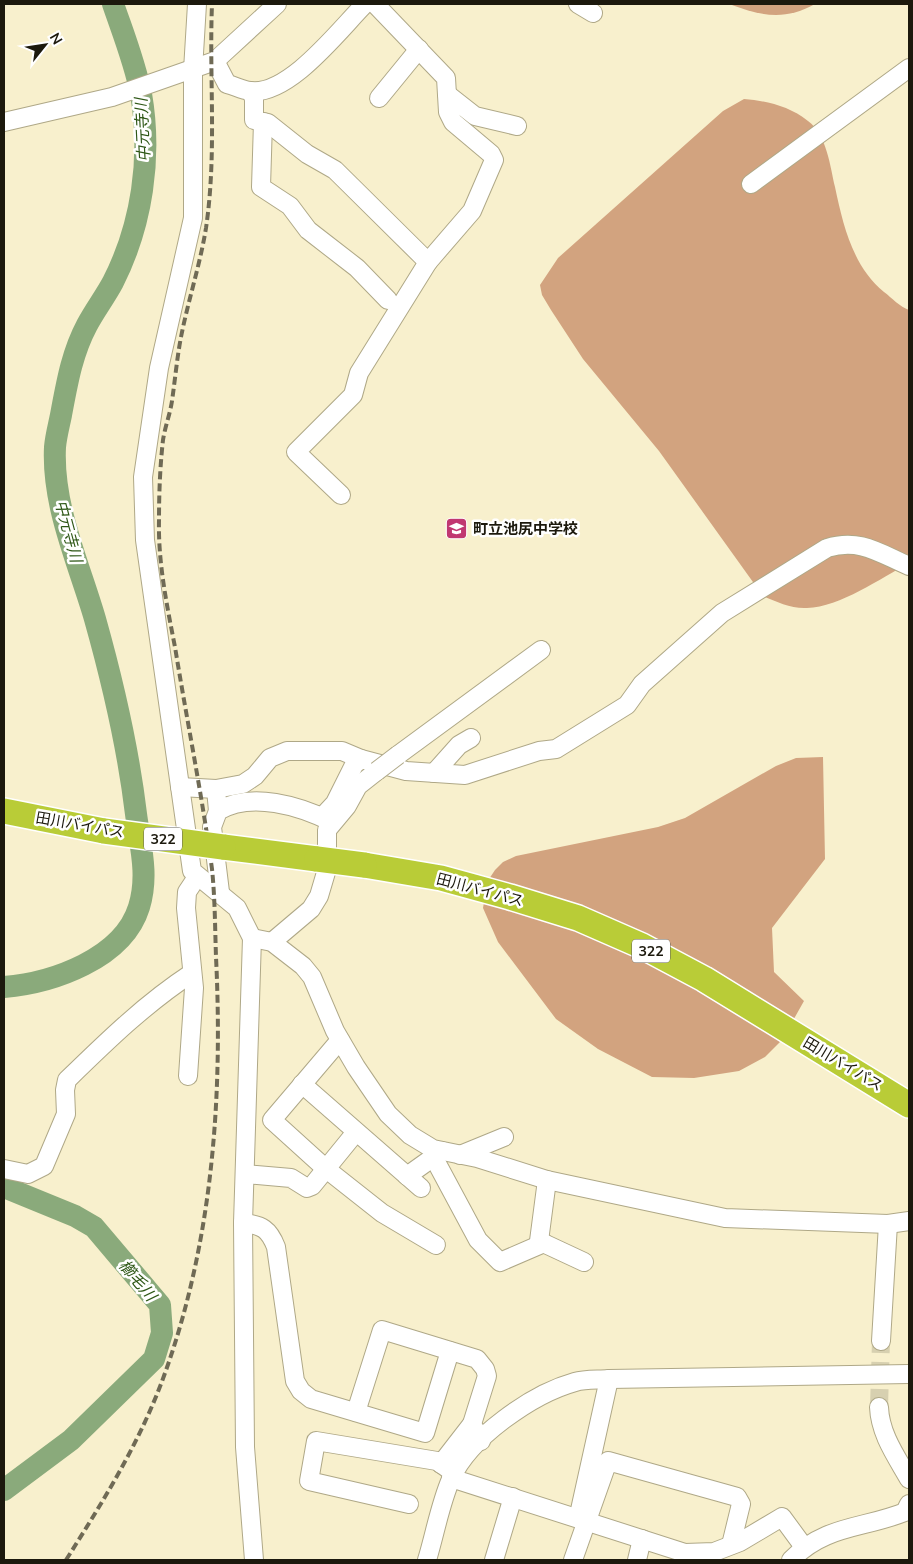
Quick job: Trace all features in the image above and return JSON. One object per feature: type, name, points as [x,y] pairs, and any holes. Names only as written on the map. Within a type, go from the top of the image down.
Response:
[{"type":"highway","name":"田川バイパス","points":[[4,811],[104,831],[317,859],[441,878],[578,918],[642,946],[704,979],[909,1105]]},
{"type":"street","points":[[197,4],[193,70],[193,218],[159,368],[143,477],[145,540],[189,861],[192,871],[197,877],[220,892],[237,908],[252,938],[243,1223],[245,1447],[254,1560]]},
{"type":"street","points":[[4,122],[112,97],[215,62],[277,4]]},
{"type":"street","points":[[215,62],[227,84],[251,91],[279,84],[306,66],[364,4]]},
{"type":"street","points":[[341,494],[296,452],[353,395],[359,373],[428,262],[472,211],[494,167],[494,160],[491,154],[453,122],[448,112],[446,78],[375,4]]},
{"type":"street","points":[[378,98],[419,49]]},
{"type":"street","points":[[752,184],[909,68]]},
{"type":"street","points":[[251,91],[254,99],[254,120],[268,123],[307,154],[335,170],[428,262]]},
{"type":"street","points":[[447,94],[475,116],[517,126]]},
{"type":"street","points":[[263,122],[261,187],[290,206],[308,230],[357,268],[388,300]]},
{"type":"street","points":[[180,788],[216,788],[243,784],[255,776],[270,758],[287,751],[342,751],[361,759],[406,771],[465,774],[539,751],[556,749],[627,705],[642,684],[722,613],[827,548],[842,543],[856,544],[909,566]]},
{"type":"street","points":[[327,820],[347,806],[358,786],[541,650]]},
{"type":"street","points":[[434,773],[459,745],[471,738]]},
{"type":"street","points":[[272,942],[311,909],[318,896],[326,869],[327,820],[354,765],[361,759]]},
{"type":"street","points":[[216,788],[218,811],[212,827],[220,892]]},
{"type":"street","points":[[218,811],[229,804],[251,802],[283,804],[327,820]]},
{"type":"street","points":[[188,1076],[194,988],[186,908],[187,892],[197,877]]},
{"type":"street","points":[[252,938],[272,942],[303,966],[312,977],[340,1040],[356,1068],[388,1114],[410,1135],[438,1154],[478,1240],[500,1262],[544,1243]]},
{"type":"street","points":[[4,1169],[28,1174],[44,1166],[66,1114],[65,1090],[68,1080],[122,1026],[148,1007],[165,991],[192,973]]},
{"type":"street","points":[[246,1140],[262,1123],[272,1120],[340,1040]]},
{"type":"street","points":[[302,1084],[420,1188]]},
{"type":"street","points":[[272,1120],[325,1168],[382,1213],[436,1245]]},
{"type":"street","points":[[245,1174],[291,1178],[307,1188],[312,1186],[356,1132]]},
{"type":"street","points":[[460,1155],[504,1137]]},
{"type":"street","points":[[407,1176],[438,1154],[460,1155],[547,1180],[725,1218],[888,1224],[909,1221]]},
{"type":"street","points":[[547,1180],[539,1241],[584,1262]]},
{"type":"street","points":[[243,1223],[259,1224],[266,1229],[276,1248],[295,1381],[301,1391],[311,1399],[425,1433],[450,1351]]},
{"type":"street","points":[[881,1341],[888,1224]]},
{"type":"street","points":[[356,1412],[382,1330],[477,1359],[485,1369],[487,1376],[472,1424],[449,1472],[427,1560]]},
{"type":"street","points":[[449,1472],[511,1413],[552,1391],[576,1382],[609,1379],[909,1374]]},
{"type":"street","points":[[573,1560],[609,1379]]},
{"type":"street","points":[[879,1407],[879,1422],[889,1445],[909,1479]]},
{"type":"street","points":[[472,1424],[481,1441]]},
{"type":"street","points":[[409,1504],[309,1481],[316,1441],[437,1461],[449,1472],[513,1497],[685,1553],[714,1552],[731,1545],[782,1517],[804,1547]]},
{"type":"street","points":[[582,1519],[608,1461],[737,1497],[741,1504],[731,1545]]},
{"type":"street","points":[[494,1560],[513,1497]]},
{"type":"street","points":[[791,1560],[804,1547],[829,1533],[885,1520],[905,1512],[909,1504]]},
{"type":"street","points":[[636,1560],[642,1539]]},
{"type":"shaded area","points":[[729,4],[815,4],[793,13],[773,15]]},
{"type":"shaded area","points":[[744,99],[761,101],[785,108],[808,121],[820,134],[827,151],[846,230],[857,258],[873,282],[902,307],[909,310],[909,563],[860,591],[833,603],[807,608],[785,605],[763,596],[659,451],[583,359],[542,295],[540,285],[558,258],[723,111]]},
{"type":"shaded area","points":[[823,757],[825,859],[772,928],[774,972],[804,1001],[782,1040],[765,1057],[739,1071],[694,1078],[652,1077],[598,1049],[556,1019],[498,942],[483,908],[489,879],[503,862],[516,856],[658,827],[685,818],[776,766],[796,758]]},
{"type":"waterway","name":"中元寺川","points":[[4,987],[23,985],[64,974],[102,954],[118,941],[131,925],[142,895],[144,872],[129,764],[119,715],[95,619],[62,513],[55,469],[56,439],[74,357],[87,325],[113,282],[123,260],[138,214],[145,166],[144,118],[141,94],[132,60],[113,4]]},
{"type":"waterway","name":"櫛毛川","points":[[4,1187],[75,1216],[94,1227],[160,1305],[162,1333],[154,1359],[71,1440],[4,1490]]},
{"type":"tunnel","points":[[879,1407],[881,1341]]},
{"type":"railway","points":[[66,1560],[106,1496],[130,1452],[161,1384],[178,1333],[192,1280],[203,1227],[210,1174],[218,1065],[213,880],[199,786],[164,584],[159,520],[163,440],[172,401],[181,337],[206,228],[209,200],[212,144],[212,4]]},
{"type":"place","name":"町立池尻中学校","points":[[457,529]]}]
